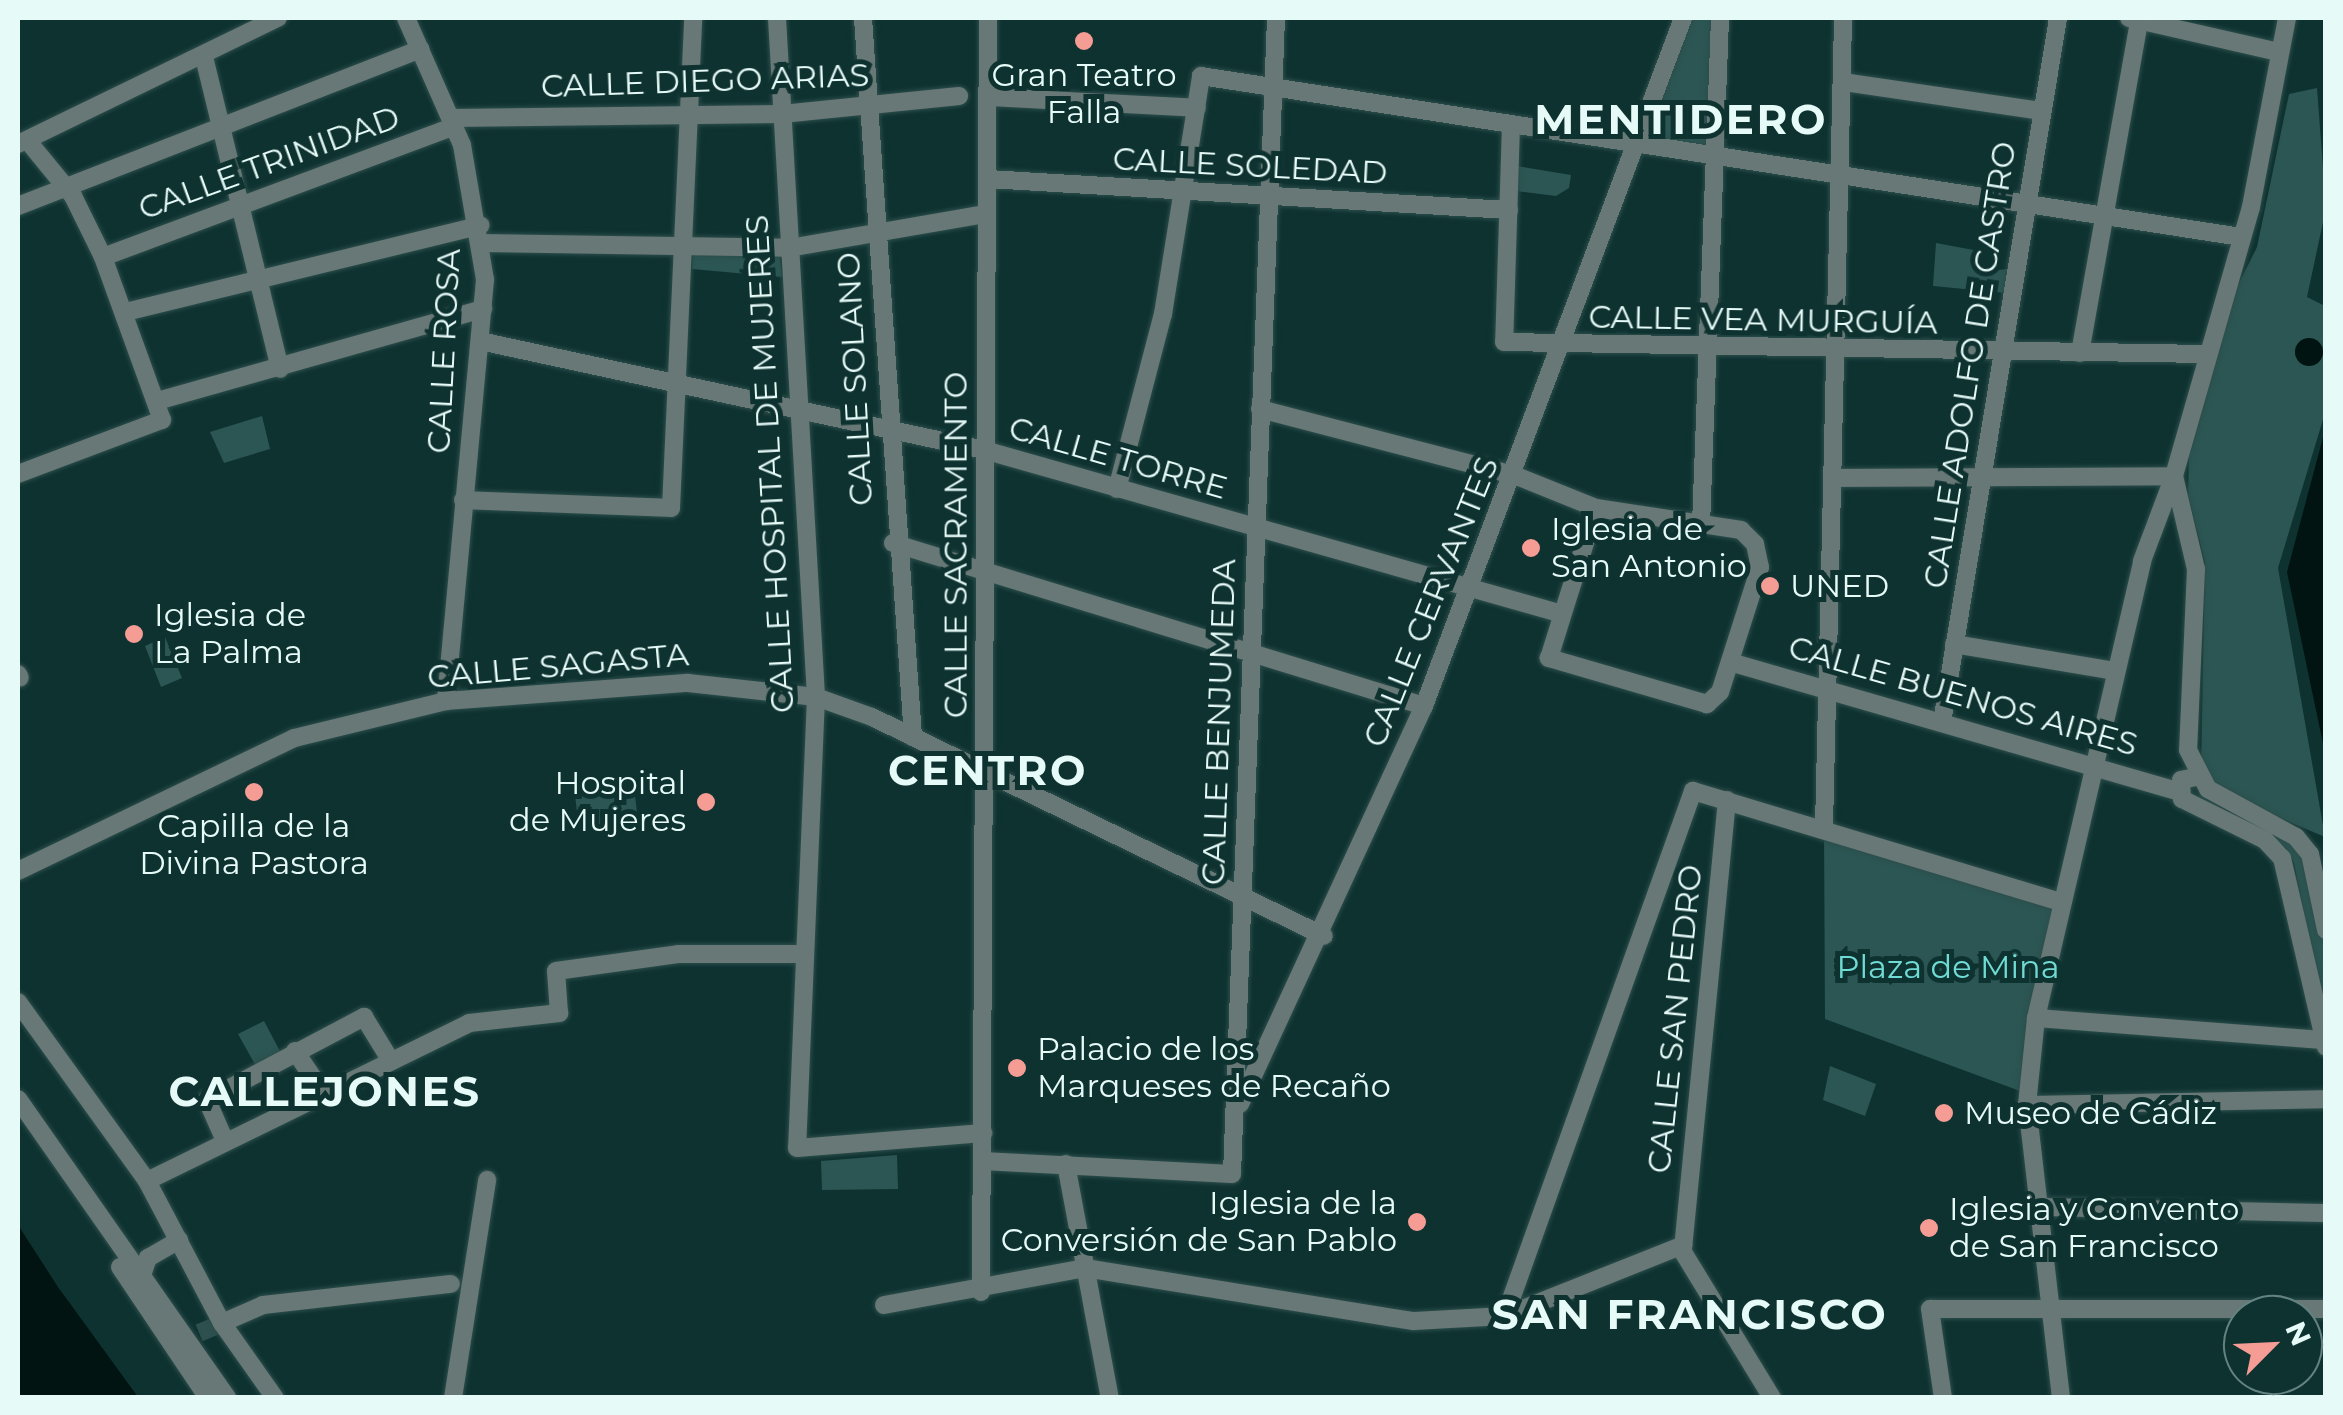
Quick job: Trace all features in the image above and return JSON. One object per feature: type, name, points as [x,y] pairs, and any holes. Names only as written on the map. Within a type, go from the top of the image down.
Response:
[{"type":"street","points":[[18,474],[162,420],[161,400],[103,257],[64,187],[22,142],[278,18]]},
{"type":"street","name":"CALLE ROSA","points":[[406,18],[453,122],[481,234],[483,309],[446,701]]},
{"type":"street","points":[[463,500],[671,508],[688,250],[693,18]]},
{"type":"street","name":"CALLE HOSPITAL DE MUJERES","points":[[777,18],[795,410],[816,698],[800,954],[796,1148],[982,1133]]},
{"type":"street","name":"CALLE SOLANO","points":[[863,18],[893,544],[913,737]]},
{"type":"street","name":"CALLE SACRAMENTO","points":[[981,1292],[988,770],[983,571],[988,18]]},
{"type":"street","name":"CALLE BENJUMEDA","points":[[1066,1164],[1232,1174],[1276,18]]},
{"type":"street","name":"CALLE CERVANTES","points":[[1237,1112],[1324,936],[1424,706],[1639,146],[1683,18]]},
{"type":"street","points":[[1701,525],[1720,18]]},
{"type":"street","points":[[1824,827],[1843,18]]},
{"type":"street","name":"CALLE ADOLFO DE CASTRO","points":[[1942,722],[2058,18]]},
{"type":"street","points":[[2061,1398],[2028,1100],[2036,1018],[2093,763],[2159,501],[2174,476],[2205,354],[2241,238],[2287,18]]},
{"type":"street","points":[[2080,352],[2133,20],[2278,52]]},
{"type":"street","points":[[18,206],[420,48]]},
{"type":"street","points":[[204,57],[252,275],[280,369]]},
{"type":"street","points":[[1117,489],[1184,194],[1201,76],[2026,210],[2241,238]]},
{"type":"street","points":[[1843,82],[2042,111]]},
{"type":"street","name":"CALLE DIEGO ARIAS","points":[[453,122],[782,114],[959,96]]},
{"type":"street","points":[[990,98],[1198,108]]},
{"type":"street","name":"CALLE TRINIDAD","points":[[103,257],[453,122]]},
{"type":"street","points":[[1508,210],[1511,125]]},
{"type":"street","name":"CALLE SOLEDAD","points":[[988,179],[1184,194],[1508,210]]},
{"type":"street","name":"CALLE VEA MURGUÍA","points":[[1508,210],[1504,337],[1564,345],[1707,352],[2205,354]]},
{"type":"street","points":[[125,312],[252,275],[481,234],[688,250],[789,248],[986,214]]},
{"type":"street","points":[[161,400],[483,309]]},
{"type":"street","name":"CALLE TORRE","points":[[480,341],[984,450],[1559,613]]},
{"type":"street","points":[[1260,409],[1514,476],[1596,508],[1741,530],[1759,554],[1730,662],[1707,704],[1620,683],[1549,658],[1559,613],[1596,508]]},
{"type":"street","points":[[1835,478],[1982,481],[2174,476]]},
{"type":"street","points":[[2174,476],[2196,570],[2179,786],[2202,789],[2296,837],[2310,854],[2326,930]]},
{"type":"street","points":[[893,544],[1252,650],[1424,706]]},
{"type":"street","points":[[1954,644],[2116,672]]},
{"type":"street","name":"CALLE BUENOS AIRES","points":[[1730,662],[2093,763],[2202,789]]},
{"type":"street","name":"CALLE SAGASTA","points":[[18,871],[294,738],[446,701],[688,683],[816,698],[988,770],[1324,936]]},
{"type":"street","points":[[2036,1018],[2324,1044],[2282,858],[2202,789],[2186,734]]},
{"type":"street","points":[[1505,1316],[1693,791],[1824,827],[2061,902]]},
{"type":"street","name":"CALLE SAN PEDRO","points":[[1684,1245],[1727,800]]},
{"type":"street","points":[[147,1181],[469,1023],[560,1013],[556,971],[678,954],[800,954]]},
{"type":"street","points":[[18,1002],[147,1181],[222,1323],[275,1398]]},
{"type":"street","points":[[225,1142],[208,1100],[364,1017],[392,1061]]},
{"type":"street","points":[[295,1051],[324,1094]]},
{"type":"street","points":[[1236,1068],[1258,1072]]},
{"type":"street","points":[[18,1099],[142,1281],[192,1336],[227,1398]]},
{"type":"street","points":[[2028,1100],[2326,1099]]},
{"type":"street","points":[[982,1160],[1066,1164],[1110,1398]]},
{"type":"street","points":[[453,1398],[459,1336],[487,1180]]},
{"type":"street","points":[[2040,1207],[2326,1214]]},
{"type":"street","points":[[96,1217],[128,1257],[208,1398]]},
{"type":"street","points":[[142,1281],[180,1240]]},
{"type":"street","points":[[884,1305],[906,1295],[981,1292],[1085,1268],[1283,1294],[1414,1321],[1505,1316],[1684,1245],[1772,1398]]},
{"type":"street","points":[[222,1323],[263,1305],[451,1284]]},
{"type":"street","points":[[1943,1398],[1930,1309],[2326,1310]]},
{"type":"green space","points":[[1683,18],[1720,18],[1714,158],[1639,146]]},
{"type":"green space","points":[[2317,88],[2326,208],[2307,297],[2325,306],[2325,413],[2278,568],[2325,837],[2224,794],[2201,770],[2205,562],[2188,495],[2189,453],[2228,305],[2257,247],[2289,94]]},
{"type":"green space","points":[[1517,166],[1571,175],[1569,188],[1556,196],[1516,191]]},
{"type":"green space","points":[[1936,243],[1979,251],[1981,271],[2010,269],[2006,293],[1933,286]]},
{"type":"green space","points":[[779,248],[782,277],[692,269],[693,250]]},
{"type":"green space","points":[[262,416],[270,449],[224,463],[210,432]]},
{"type":"green space","points":[[165,637],[182,678],[161,687],[145,646]]},
{"type":"green space","points":[[634,787],[638,821],[579,829],[575,795]]},
{"type":"green space","points":[[2218,808],[2281,831],[2309,859],[2325,941],[2325,1017],[2294,863],[2286,848]]},
{"type":"green space","name":"Plaza de Mina","points":[[1824,827],[2061,902],[2028,1094],[1825,1019]]},
{"type":"green space","points":[[264,1021],[282,1055],[257,1068],[238,1034]]},
{"type":"green space","points":[[1830,1066],[1876,1084],[1865,1116],[1823,1100]]},
{"type":"green space","points":[[897,1155],[898,1189],[822,1190],[821,1161]]},
{"type":"shaded area","points":[[2309,338],[2319,342],[2323,352],[2319,362],[2309,366],[2299,362],[2295,352],[2299,342]]},
{"type":"shaded area","points":[[2325,430],[2325,753],[2287,572]]},
{"type":"shaded area","points":[[18,1225],[58,1287],[138,1397],[18,1397]]},
{"type":"pier","points":[[18,1220],[22,1222],[143,1398],[58,1287]]},
{"type":"tunnel","points":[[199,1333],[222,1323]]},
{"type":"place","name":"Gran Teatro Falla","points":[[1084,41]]},
{"type":"place","name":"Iglesia de San Antonio","points":[[1531,548]]},
{"type":"place","name":"UNED","points":[[1770,586]]},
{"type":"place","name":"Iglesia de La Palma","points":[[134,634]]},
{"type":"place","name":"Capilla de la Divina Pastora","points":[[254,792]]},
{"type":"place","name":"Hospital de Mujeres","points":[[706,802]]},
{"type":"place","name":"Palacio de los Marqueses de Recaño","points":[[1017,1068]]},
{"type":"place","name":"Museo de Cádiz","points":[[1944,1113]]},
{"type":"place","name":"Iglesia de la Conversión de San Pablo","points":[[1417,1222]]},
{"type":"place","name":"Iglesia y Convento de San Francisco","points":[[1929,1228]]},
{"type":"district","name":"MENTIDERO","points":[[1681,119]]},
{"type":"district","name":"CENTRO","points":[[988,770]]},
{"type":"district","name":"CALLEJONES","points":[[325,1091]]},
{"type":"district","name":"SAN FRANCISCO","points":[[1690,1314]]}]
